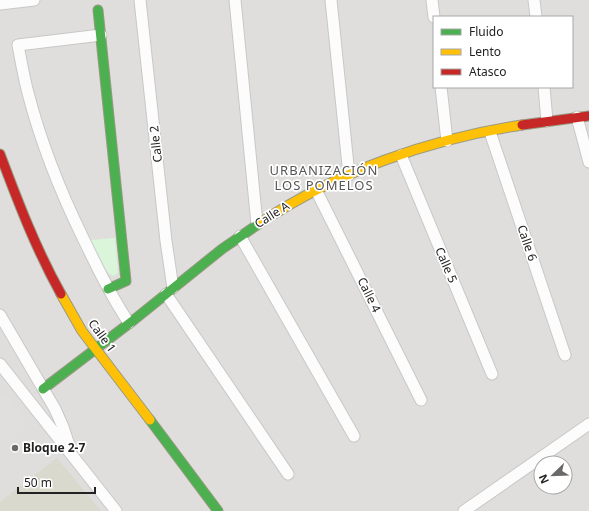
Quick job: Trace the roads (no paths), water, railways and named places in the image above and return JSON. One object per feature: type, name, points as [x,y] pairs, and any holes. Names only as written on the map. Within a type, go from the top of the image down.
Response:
[{"type":"street","points":[[0,4],[34,0]]},
{"type":"street","name":"Calle 2","points":[[140,0],[170,291],[288,474]]},
{"type":"street","points":[[235,0],[257,224]]},
{"type":"street","points":[[331,0],[349,175]]},
{"type":"street","points":[[432,0],[434,16]]},
{"type":"street","points":[[534,0],[536,16]]},
{"type":"street","points":[[98,10],[126,281],[108,289]]},
{"type":"street","points":[[100,35],[18,45],[27,92],[47,156],[69,210],[108,289],[129,323]]},
{"type":"street","points":[[441,88],[447,141]]},
{"type":"street","points":[[544,88],[547,122]]},
{"type":"street","name":"Calle A","points":[[43,389],[240,236],[283,208],[316,190],[349,175],[401,155],[447,141],[490,132],[589,116]]},
{"type":"street","points":[[577,118],[589,162]]},
{"type":"street","name":"Calle 6","points":[[490,132],[565,355]]},
{"type":"street","name":"Calle 1","points":[[0,154],[24,218],[50,274],[82,331],[218,511]]},
{"type":"street","name":"Calle 5","points":[[401,155],[492,374]]},
{"type":"street","name":"Calle 4","points":[[316,190],[421,400]]},
{"type":"street","points":[[240,236],[354,436]]},
{"type":"street","points":[[0,315],[55,409],[73,456]]},
{"type":"street","points":[[0,364],[116,511]]},
{"type":"street","points":[[464,511],[589,424]]},
{"type":"place","name":"Bloque 2-7","points":[[15,448]]},
{"type":"district","name":"URBANIZACIÓN LOS POMELOS","points":[[324,178]]}]
